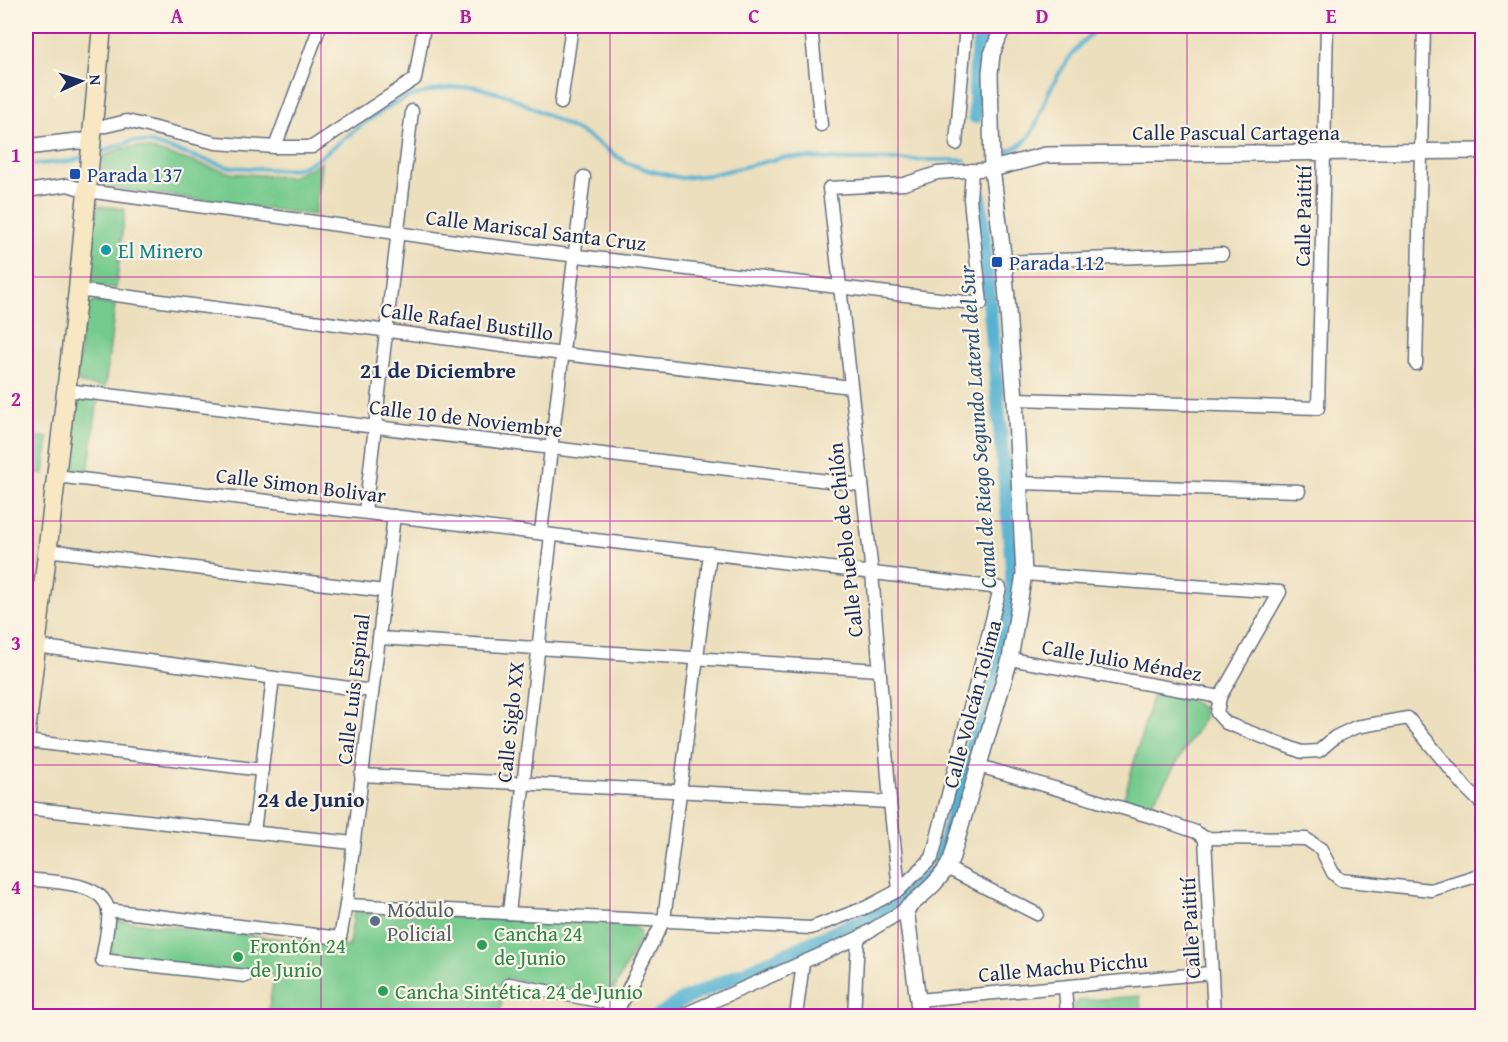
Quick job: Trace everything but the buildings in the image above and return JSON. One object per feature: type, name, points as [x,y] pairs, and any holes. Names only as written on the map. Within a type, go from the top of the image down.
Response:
[{"type":"main road","points":[[26,733],[36,646],[34,589],[47,550],[56,476],[78,290],[102,26]]},
{"type":"street","points":[[275,147],[320,26]]},
{"type":"street","points":[[26,147],[77,141],[91,145],[106,126],[127,121],[216,143],[312,147],[415,79],[424,26]]},
{"type":"street","points":[[561,103],[572,26]]},
{"type":"street","points":[[812,26],[821,124]]},
{"type":"street","points":[[956,144],[966,26]]},
{"type":"street","name":"Calle Volcán Tolima","points":[[906,909],[928,890],[947,868],[1010,659],[1024,574],[1015,399],[1004,262],[992,169],[990,73],[992,54],[1003,26]]},
{"type":"street","name":"Calle Paitití","points":[[1015,399],[1318,408],[1327,26]]},
{"type":"street","points":[[1416,364],[1424,26]]},
{"type":"street","points":[[365,512],[412,111]]},
{"type":"street","name":"Calle Pascual Cartagena","points":[[992,169],[1046,154],[1482,151]]},
{"type":"street","points":[[972,170],[992,169]]},
{"type":"street","name":"Calle Mariscal Santa Cruz","points":[[26,191],[68,185],[87,191],[399,233],[981,304],[970,199],[972,170]]},
{"type":"street","name":"Calle Pueblo de Chilón","points":[[899,890],[872,573],[829,188],[904,184],[937,173],[972,170]]},
{"type":"street","name":"Calle Siglo XX","points":[[509,913],[538,648],[551,448],[584,177]]},
{"type":"street","points":[[1004,262],[1222,254]]},
{"type":"street","name":"Calle Rafael Bustillo","points":[[78,290],[562,354],[851,387]]},
{"type":"street","name":"Calle 10 de Noviembre","points":[[66,390],[862,485]]},
{"type":"street","name":"Calle Simon Bolivar","points":[[56,476],[711,553]]},
{"type":"street","points":[[1019,483],[1299,490]]},
{"type":"street","name":"Calle Luis Espinal","points":[[108,910],[340,938],[394,516]]},
{"type":"street","points":[[47,550],[384,591]]},
{"type":"street","points":[[346,905],[664,920],[811,928],[867,907],[899,890],[932,858],[999,588],[711,553],[664,920],[619,1011],[509,984]]},
{"type":"street","points":[[1024,574],[1280,592],[1220,698]]},
{"type":"street","points":[[379,638],[879,670]]},
{"type":"street","points":[[36,646],[372,691]]},
{"type":"street","name":"Calle Julio Méndez","points":[[1010,659],[1220,698],[1217,713],[1226,723],[1302,752],[1319,751],[1335,736],[1356,727],[1408,718],[1482,804]]},
{"type":"street","points":[[254,832],[273,678]]},
{"type":"street","points":[[26,741],[262,770]]},
{"type":"street","points":[[979,766],[1156,818],[1196,832],[1205,838],[1306,839],[1321,849],[1333,873],[1341,880],[1431,890],[1482,874]]},
{"type":"street","points":[[362,775],[890,801]]},
{"type":"street","points":[[26,807],[353,843]]},
{"type":"street","name":"Calle Paitití","points":[[1205,838],[1215,1017]]},
{"type":"street","points":[[947,868],[1037,914]]},
{"type":"street","points":[[26,879],[87,888],[103,897],[108,910],[102,960],[246,976]]},
{"type":"street","points":[[680,1017],[858,938],[906,909],[920,1017]]},
{"type":"street","points":[[854,1017],[858,938]]},
{"type":"street","points":[[796,1017],[803,963]]},
{"type":"street","name":"Calle Machu Picchu","points":[[918,1000],[1211,973]]},
{"type":"street","points":[[1065,987],[1066,1017]]},
{"type":"green space","points":[[137,147],[231,173],[290,177],[321,163],[315,215],[106,187],[101,183],[103,156],[124,148]]},
{"type":"green space","points":[[99,206],[125,209],[116,288],[93,286],[88,281],[96,211]]},
{"type":"green space","points":[[95,302],[115,305],[105,387],[81,384],[77,378],[84,307]]},
{"type":"green space","points":[[78,397],[98,400],[88,472],[69,470],[65,464],[73,402]]},
{"type":"green space","points":[[26,435],[48,438],[44,474],[26,472]]},
{"type":"green space","points":[[1153,694],[1191,700],[1202,708],[1204,718],[1149,808],[1123,802]]},
{"type":"green space","points":[[354,912],[630,925],[639,929],[640,938],[611,995],[605,996],[506,978],[499,1016],[268,1016],[274,975],[110,957],[115,920],[349,947]]},
{"type":"green space","points":[[1140,996],[1141,1016],[1072,1016],[1072,1008],[1078,1001]]},
{"type":"waterway","name":"Canal de Riego Segundo Lateral del Sur","points":[[975,117],[976,59],[985,26]]},
{"type":"waterway","points":[[1004,153],[1020,145],[1029,137],[1059,74],[1078,48],[1100,26]]},
{"type":"waterway","points":[[97,153],[132,141],[151,143],[228,167],[285,170],[302,167],[319,158],[393,104],[439,89],[472,86],[509,96],[587,136],[627,163],[681,178],[710,175],[785,157],[850,160],[965,160]]},
{"type":"waterway","points":[[26,165],[72,161],[84,157]]},
{"type":"waterway","name":"Canal de Riego Segundo Lateral del Sur","points":[[657,1016],[680,1001],[878,913],[898,902],[937,869],[1012,600],[1012,568],[980,195]]},
{"type":"place","name":"Parada 137","points":[[75,174]]},
{"type":"place","name":"El Minero","points":[[106,250]]},
{"type":"place","name":"Parada 112","points":[[997,262]]},
{"type":"place","name":"Módulo Policial","points":[[375,921]]},
{"type":"place","name":"Cancha 24 de Junio","points":[[482,945]]},
{"type":"place","name":"Frontón 24 de Junio","points":[[238,957]]},
{"type":"place","name":"Cancha Sintética 24 de Junio","points":[[383,991]]},
{"type":"district","name":"21 de Diciembre","points":[[438,370]]},
{"type":"district","name":"24 de Junio","points":[[311,799]]}]
